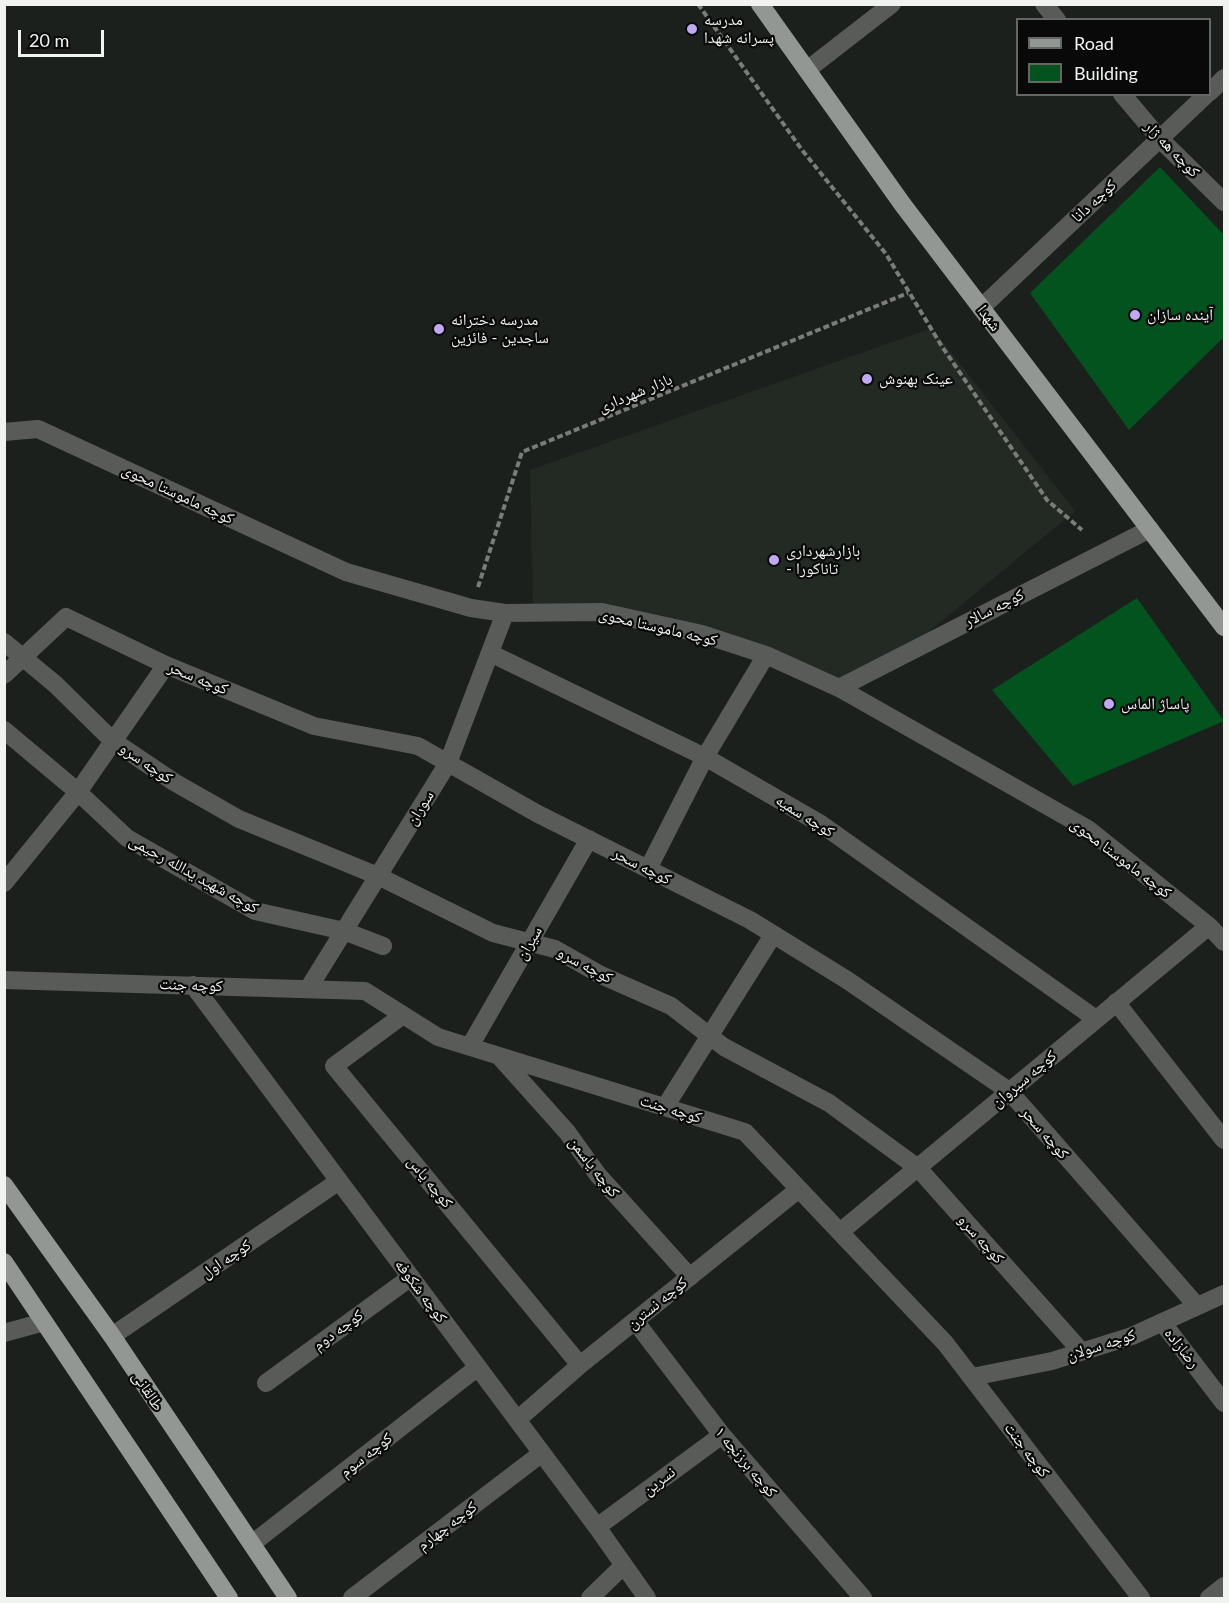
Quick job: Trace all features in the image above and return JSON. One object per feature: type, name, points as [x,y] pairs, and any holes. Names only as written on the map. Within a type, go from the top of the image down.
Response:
[{"type":"main road","name":"شهدا","points":[[760,4],[981,308],[1224,627]]},
{"type":"main road","name":"طالقانی","points":[[4,1185],[112,1336],[152,1398],[253,1543],[288,1599]]},
{"type":"main road","points":[[4,1263],[229,1599]]},
{"type":"street","points":[[807,70],[891,4]]},
{"type":"street","name":"کوچه دانا","points":[[1211,90],[1224,78]]},
{"type":"street","name":"کوچه هه ژار","points":[[1124,96],[1160,139],[1222,195]]},
{"type":"street","name":"کوچه دانا","points":[[981,308],[1205,96]]},
{"type":"street","name":"کوچه ماموستا محوی","points":[[4,432],[38,429],[346,572],[471,608],[505,613],[602,612],[702,634],[766,656],[838,688],[1088,829],[1209,926],[1224,942]]},
{"type":"street","name":"کوچه سالار","points":[[838,688],[1150,529]]},
{"type":"street","name":"سوران","points":[[308,988],[448,763],[505,613]]},
{"type":"street","name":"کوچه سحر","points":[[4,675],[66,617],[166,665],[314,726],[418,746],[773,935],[846,980],[1009,1091],[1197,1306]]},
{"type":"street","name":"کوچه سرو","points":[[4,642],[113,741],[174,782],[239,819],[378,876],[493,933],[555,949],[601,975],[671,1006],[724,1047],[829,1103],[918,1168],[1081,1351]]},
{"type":"street","name":"کوچه سمیه","points":[[490,653],[705,757],[821,824],[1096,1019]]},
{"type":"street","points":[[648,869],[705,757],[766,656]]},
{"type":"street","points":[[4,883],[78,792],[166,665]]},
{"type":"street","name":"کوچه شهید یدالله رحیمی","points":[[4,730],[78,792],[127,838],[255,911],[344,931],[383,946]]},
{"type":"street","name":"سیران","points":[[470,1047],[589,839]]},
{"type":"street","name":"کوچه سیروان","points":[[840,1232],[1209,926]]},
{"type":"street","points":[[665,1107],[773,935]]},
{"type":"street","name":"کوچه جنت","points":[[4,980],[365,991],[438,1037],[745,1132],[945,1342],[1141,1599]]},
{"type":"street","name":"کوچه شکوفه","points":[[193,985],[518,1420],[647,1599]]},
{"type":"street","points":[[1116,1002],[1224,1140]]},
{"type":"street","name":"کوچه یاس","points":[[403,1015],[334,1066],[580,1365]]},
{"type":"street","name":"کوچه یاسمن","points":[[499,1056],[567,1132],[598,1175],[690,1277]]},
{"type":"street","name":"کوچه اول","points":[[112,1336],[339,1181]]},
{"type":"street","name":"کوچه نسترن","points":[[518,1420],[580,1365],[799,1189]]},
{"type":"street","name":"کوچه دوم","points":[[266,1383],[411,1277]]},
{"type":"street","name":"کوچه سولان","points":[[972,1377],[1052,1361],[1132,1336],[1224,1294]]},
{"type":"street","name":"کوچه برزنجه ۱","points":[[635,1321],[722,1435],[863,1599]]},
{"type":"street","points":[[4,1333],[44,1322]]},
{"type":"street","name":"رضازاده","points":[[1162,1322],[1224,1403]]},
{"type":"street","name":"کوچه سوم","points":[[253,1543],[478,1367]]},
{"type":"street","name":"نسرین","points":[[597,1527],[722,1435]]},
{"type":"street","name":"کوچه چهارم","points":[[352,1599],[542,1453]]},
{"type":"street","points":[[590,1599],[624,1565]]},
{"type":"street","points":[[1209,1599],[1224,1586]]},
{"type":"path","points":[[698,4],[802,150],[886,254],[908,293],[1047,501],[1082,530]]},
{"type":"path","name":"بازار شهرداری","points":[[471,608],[522,452],[908,293]]},
{"type":"shaded area","name":"بازارشهرداری - تاناکورا","points":[[932,328],[1075,511],[844,702],[766,655],[702,634],[533,609],[530,470]]},
{"type":"building","name":"آینده سازان","points":[[1160,167],[1224,235],[1224,337],[1129,430],[1030,293]]},
{"type":"building","name":"پاساژ الماس","points":[[1137,598],[1224,721],[1073,786],[992,690]]},
{"type":"place","name":"مدرسه پسرانه شهدا","points":[[692,29]]},
{"type":"place","name":"آینده سازان","points":[[1135,315]]},
{"type":"place","name":"مدرسه دخترانه ساجدین - فائزین","points":[[439,329]]},
{"type":"place","name":"عینک بهنوش","points":[[867,379]]},
{"type":"place","name":"بازارشهرداری - تاناکورا","points":[[774,560]]},
{"type":"place","name":"پاساژ الماس","points":[[1109,704]]}]
